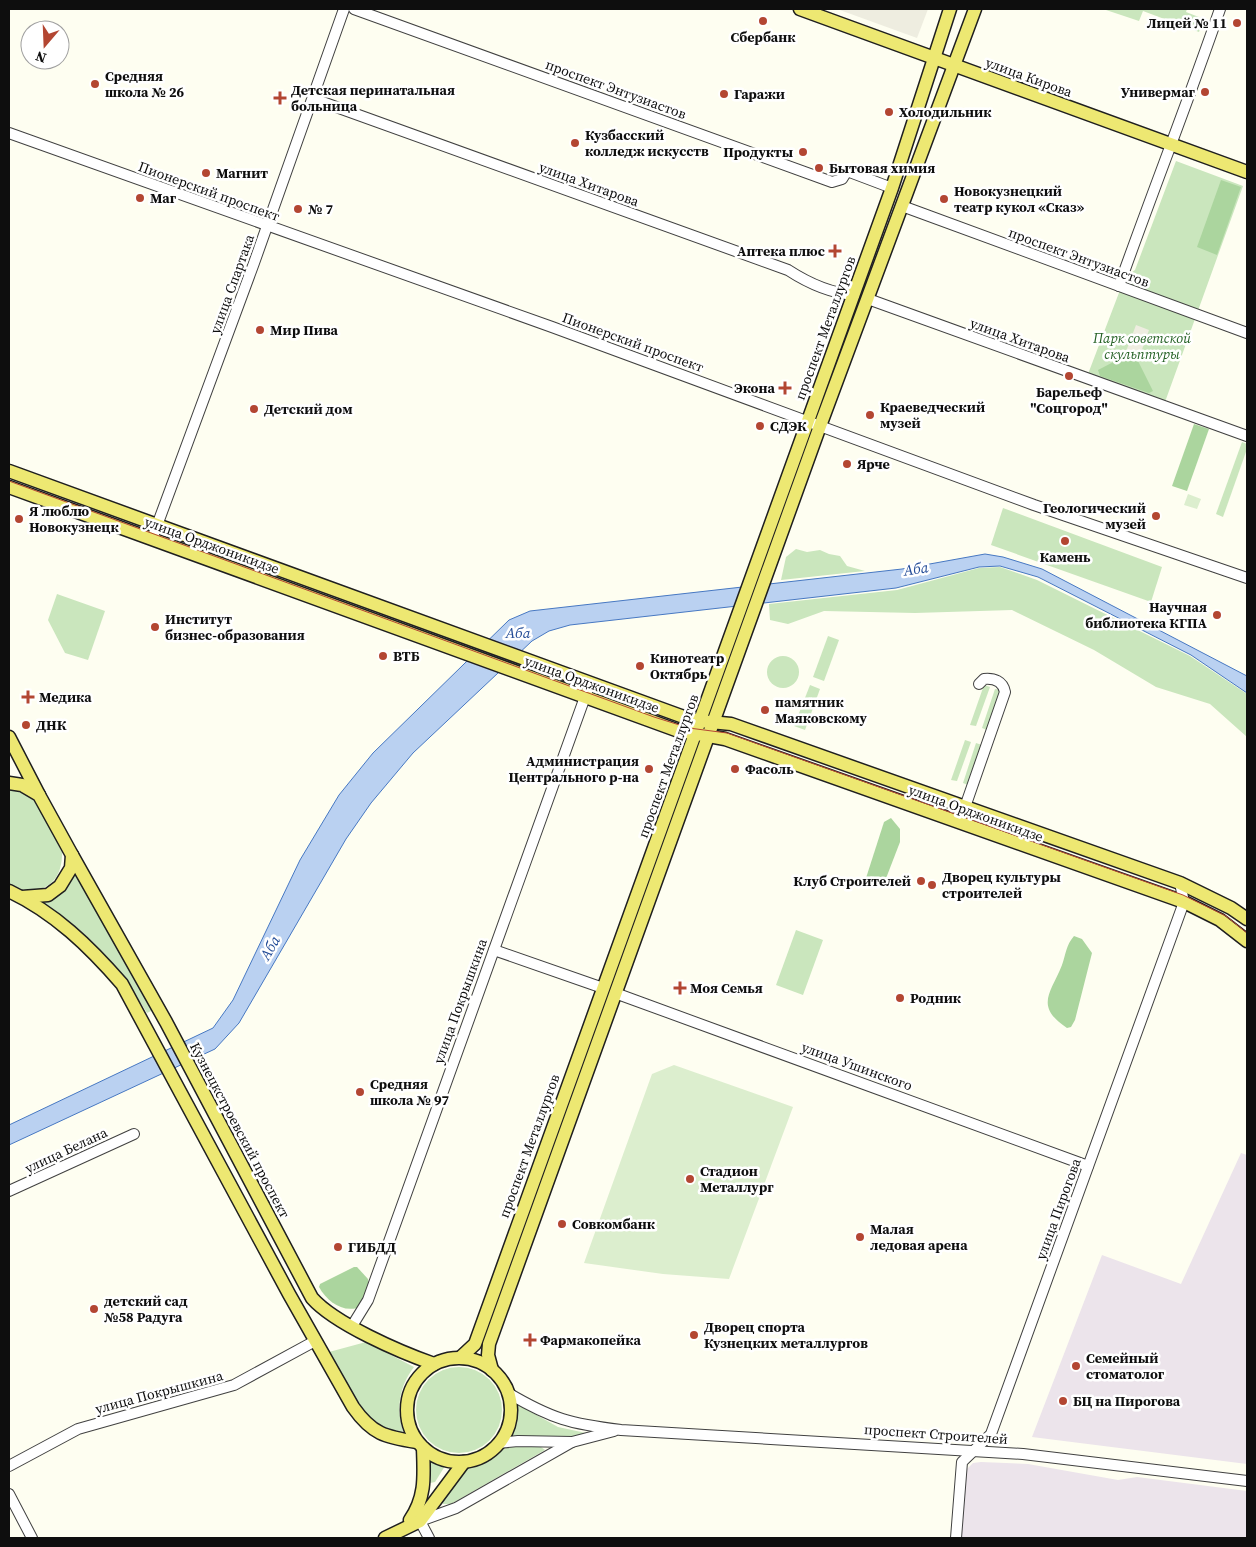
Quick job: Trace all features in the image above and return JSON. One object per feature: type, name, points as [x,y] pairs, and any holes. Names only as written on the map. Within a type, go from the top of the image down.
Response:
[{"type":"main road","name":"улица Кирова","points":[[800,9],[1247,172]]},
{"type":"main road","name":"проспект Металлургов","points":[[461,1357],[475,1344],[700,720],[767,573],[854,295],[892,188],[950,9]]},
{"type":"main road","name":"проспект Металлургов","points":[[492,1370],[488,1355],[488,1344],[714,722],[754,568],[812,426],[868,298],[975,9]]},
{"type":"main road","name":"улица Орджоникидзе","points":[[9,471],[590,683],[700,720],[731,724],[1180,883],[1231,908],[1247,920]]},
{"type":"main road","name":"улица Орджоникидзе","points":[[9,487],[585,698],[676,730],[725,738],[1184,902],[1220,920],[1247,941]]},
{"type":"main road","points":[[9,737],[39,795]]},
{"type":"main road","points":[[9,783],[22,785],[39,795]]},
{"type":"main road","name":"Кузнецкстроевский проспект","points":[[39,795],[166,1022],[312,1298],[328,1313],[352,1326],[413,1357],[434,1364]]},
{"type":"main road","points":[[22,897],[48,894],[60,886],[71,868],[72,854]]},
{"type":"main road","points":[[9,891],[22,897],[65,926],[102,961],[128,992],[315,1341],[353,1407],[364,1422],[379,1433],[394,1439],[420,1445],[442,1459],[464,1462],[483,1456],[499,1443],[508,1428],[511,1411],[508,1393],[499,1377],[479,1362],[461,1357],[434,1364],[419,1375],[410,1391],[406,1408],[409,1426],[420,1445],[424,1489],[419,1507],[406,1526]]},
{"type":"main road","points":[[385,1538],[406,1526],[420,1521],[464,1462]]},
{"type":"street","name":"улица Спартака","points":[[152,539],[268,226],[344,9]]},
{"type":"street","name":"проспект Энтузиастов","points":[[354,9],[832,182],[842,179],[846,171],[892,188]]},
{"type":"street","points":[[1119,286],[1170,144],[1177,133],[1220,9]]},
{"type":"street","name":"улица Хитарова","points":[[314,98],[788,270],[808,283],[840,294],[854,295]]},
{"type":"street","name":"Пионерский проспект","points":[[9,133],[812,426],[1247,578]]},
{"type":"street","name":"проспект Энтузиастов","points":[[902,206],[1247,333]]},
{"type":"street","name":"улица Хитарова","points":[[868,298],[1247,436]]},
{"type":"street","points":[[965,807],[1005,692],[1004,686],[995,680],[984,679],[978,684]]},
{"type":"street","name":"улица Покрышкина","points":[[352,1326],[368,1300],[590,683]]},
{"type":"street","points":[[1180,883],[1184,902]]},
{"type":"street","name":"улица Пирогова","points":[[956,1538],[962,1462],[991,1434],[1184,902]]},
{"type":"street","points":[[494,950],[602,988]]},
{"type":"street","name":"улица Ушинского","points":[[615,993],[1088,1166]]},
{"type":"street","name":"улица Белана","points":[[9,1192],[134,1134]]},
{"type":"street","name":"улица Покрышкина","points":[[9,1466],[78,1429],[234,1385],[315,1341]]},
{"type":"street","points":[[508,1393],[562,1420],[621,1430]]},
{"type":"street","points":[[499,1443],[518,1441],[572,1442],[621,1430]]},
{"type":"street","name":"проспект Строителей","points":[[621,1430],[1023,1454],[1247,1481]]},
{"type":"street","points":[[429,1538],[420,1521],[456,1508],[572,1442]]},
{"type":"street","points":[[9,1494],[32,1538]]},
{"type":"shaded area","points":[[837,9],[928,9],[917,38]]},
{"type":"shaded area","points":[[1136,325],[1149,330],[1139,358],[1125,354]]},
{"type":"shaded area","points":[[1241,1153],[1247,1155],[1247,1464],[1032,1437],[1102,1255],[1181,1284]]},
{"type":"shaded area","points":[[973,1463],[1028,1464],[1118,1480],[1137,1477],[1247,1491],[1247,1538],[959,1538],[965,1471]]},
{"type":"green space","points":[[1103,9],[1187,9],[1186,12],[1204,19],[1199,32],[1143,11],[1139,21]]},
{"type":"green space","name":"Парк советской скульптуры","points":[[1176,161],[1243,186],[1165,402],[1088,374],[1125,277],[1135,270]]},
{"type":"green space","points":[[1221,180],[1241,187],[1217,255],[1197,247]]},
{"type":"green space","points":[[1125,356],[1138,361],[1153,391],[1149,393],[1100,376],[1098,370]]},
{"type":"green space","points":[[1194,424],[1209,429],[1187,491],[1172,486]]},
{"type":"green space","points":[[1242,442],[1247,444],[1247,449],[1223,517],[1216,514]]},
{"type":"green space","points":[[1188,494],[1201,499],[1197,509],[1184,505]]},
{"type":"green space","points":[[1003,508],[1162,567],[1151,602],[991,545]]},
{"type":"green space","points":[[796,549],[807,552],[820,550],[840,556],[847,566],[865,571],[781,580],[786,557]]},
{"type":"green space","points":[[1000,567],[1037,580],[1190,656],[1247,694],[1247,737],[1210,704],[1156,687],[1094,650],[1012,610],[915,613],[824,611],[788,624],[770,620],[769,604],[897,590],[979,568]]},
{"type":"green space","points":[[57,594],[105,611],[88,660],[65,653],[48,620]]},
{"type":"green space","points":[[828,636],[839,640],[824,681],[813,677]]},
{"type":"green space","points":[[783,656],[789,657],[794,661],[798,666],[798,678],[794,683],[789,687],[783,688],[777,687],[772,683],[768,678],[767,672],[768,666],[772,661],[777,657]]},
{"type":"green space","points":[[810,685],[820,689],[805,730],[794,726]]},
{"type":"green space","points":[[984,685],[990,687],[976,726],[970,725]]},
{"type":"green space","points":[[995,689],[1001,690],[987,730],[982,728]]},
{"type":"green space","points":[[965,740],[971,742],[957,781],[951,780]]},
{"type":"green space","points":[[976,743],[982,745],[968,785],[963,783]]},
{"type":"green space","points":[[11,789],[30,797],[37,804],[62,852],[58,873],[53,881],[39,889],[20,889],[9,885],[9,790]]},
{"type":"green space","points":[[891,818],[900,829],[900,842],[885,881],[874,884],[866,878],[884,822]]},
{"type":"green space","points":[[75,870],[153,1010],[147,1013],[126,981],[102,951],[74,925],[43,904],[67,888]]},
{"type":"green space","points":[[796,930],[823,940],[803,995],[776,985]]},
{"type":"green space","points":[[1074,936],[1082,939],[1092,953],[1075,1020],[1071,1027],[1067,1028],[1051,1013],[1048,999],[1068,946]]},
{"type":"green space","name":"Стадион Металлург","points":[[674,1065],[793,1107],[729,1279],[663,1274],[584,1263],[652,1074]]},
{"type":"green space","points":[[357,1267],[368,1279],[369,1285],[361,1304],[357,1308],[340,1307],[326,1297],[319,1287],[320,1284]]},
{"type":"green space","points":[[366,1342],[414,1367],[405,1382],[400,1398],[399,1406],[403,1431],[401,1433],[387,1429],[365,1413],[356,1402],[329,1352]]},
{"type":"green space","points":[[459,1367],[476,1370],[490,1379],[499,1393],[502,1410],[499,1427],[490,1441],[476,1450],[459,1453],[442,1450],[428,1441],[419,1427],[416,1410],[419,1393],[428,1379],[442,1370]]},
{"type":"green space","points":[[517,1404],[558,1427],[586,1433],[572,1437],[512,1436],[509,1432]]},
{"type":"green space","points":[[508,1447],[541,1447],[545,1450],[451,1504],[443,1504],[442,1500],[460,1472]]},
{"type":"green space","points":[[429,1460],[445,1466],[435,1482],[430,1483],[428,1481]]},
{"type":"water","name":"Аба","points":[[985,554],[1003,557],[1042,569],[1247,676],[1247,693],[1191,655],[1038,577],[1000,566],[979,567],[896,588],[570,625],[549,631],[532,641],[413,753],[371,803],[346,839],[239,1023],[215,1049],[9,1145],[9,1125],[213,1028],[233,1000],[300,860],[339,795],[373,753],[509,620],[530,611],[902,569]]},
{"type":"tram line","points":[[9,481],[654,717],[689,728],[727,733],[1183,895],[1226,916],[1247,933]]},
{"type":"place","name":"Сбербанк","points":[[763,21]]},
{"type":"place","name":"Лицей № 11","points":[[1237,23]]},
{"type":"place","name":"Средняя школа № 26","points":[[95,84]]},
{"type":"place","name":"Универмаг","points":[[1205,92]]},
{"type":"place","name":"Гаражи","points":[[724,94]]},
{"type":"place","name":"Детская перинатальная больница","points":[[280,98]]},
{"type":"place","name":"Холодильник","points":[[889,112]]},
{"type":"place","name":"Кузбасский колледж искусств","points":[[575,143]]},
{"type":"place","name":"Продукты","points":[[803,152]]},
{"type":"place","name":"Бытовая химия","points":[[819,168]]},
{"type":"place","name":"Магнит","points":[[206,173]]},
{"type":"place","name":"Маг","points":[[140,198]]},
{"type":"place","name":"Новокузнецкий театр кукол «Сказ»","points":[[944,199]]},
{"type":"place","name":"№ 7","points":[[298,209]]},
{"type":"place","name":"Аптека плюс","points":[[835,251]]},
{"type":"place","name":"Мир Пива","points":[[260,330]]},
{"type":"place","name":"Барельеф \"Соцгород\"","points":[[1069,376]]},
{"type":"place","name":"Экона","points":[[785,388]]},
{"type":"place","name":"Детский дом","points":[[254,409]]},
{"type":"place","name":"Краеведческий музей","points":[[870,415]]},
{"type":"place","name":"СДЭК","points":[[760,426]]},
{"type":"place","name":"Ярче","points":[[847,464]]},
{"type":"place","name":"Геологический музей","points":[[1156,516]]},
{"type":"place","name":"Я люблю Новокузнецк","points":[[19,519]]},
{"type":"place","name":"Камень","points":[[1065,541]]},
{"type":"place","name":"Научная библиотека КГПА","points":[[1217,615]]},
{"type":"place","name":"Институт бизнес-образования","points":[[155,627]]},
{"type":"place","name":"ВТБ","points":[[383,656]]},
{"type":"place","name":"Кинотеатр Октябрь","points":[[640,666]]},
{"type":"place","name":"Медика","points":[[28,697]]},
{"type":"place","name":"памятник Маяковскому","points":[[765,710]]},
{"type":"place","name":"ДНК","points":[[26,725]]},
{"type":"place","name":"Администрация Центрального р-на","points":[[649,769]]},
{"type":"place","name":"Фасоль","points":[[735,769]]},
{"type":"place","name":"Клуб Строителей","points":[[921,881]]},
{"type":"place","name":"Дворец культуры строителей","points":[[932,885]]},
{"type":"place","name":"Моя Семья","points":[[680,988]]},
{"type":"place","name":"Родник","points":[[900,998]]},
{"type":"place","name":"Средняя школа № 97","points":[[360,1092]]},
{"type":"place","name":"Стадион Металлург","points":[[690,1179]]},
{"type":"place","name":"Совкомбанк","points":[[562,1224]]},
{"type":"place","name":"Малая ледовая арена","points":[[860,1237]]},
{"type":"place","name":"ГИБДД","points":[[338,1247]]},
{"type":"place","name":"детский сад №58 Радуга","points":[[94,1309]]},
{"type":"place","name":"Дворец спорта Кузнецких металлургов","points":[[694,1335]]},
{"type":"place","name":"Фармакопейка","points":[[530,1340]]},
{"type":"place","name":"Семейный стоматолог","points":[[1076,1366]]},
{"type":"place","name":"БЦ на Пирогова","points":[[1063,1401]]}]
